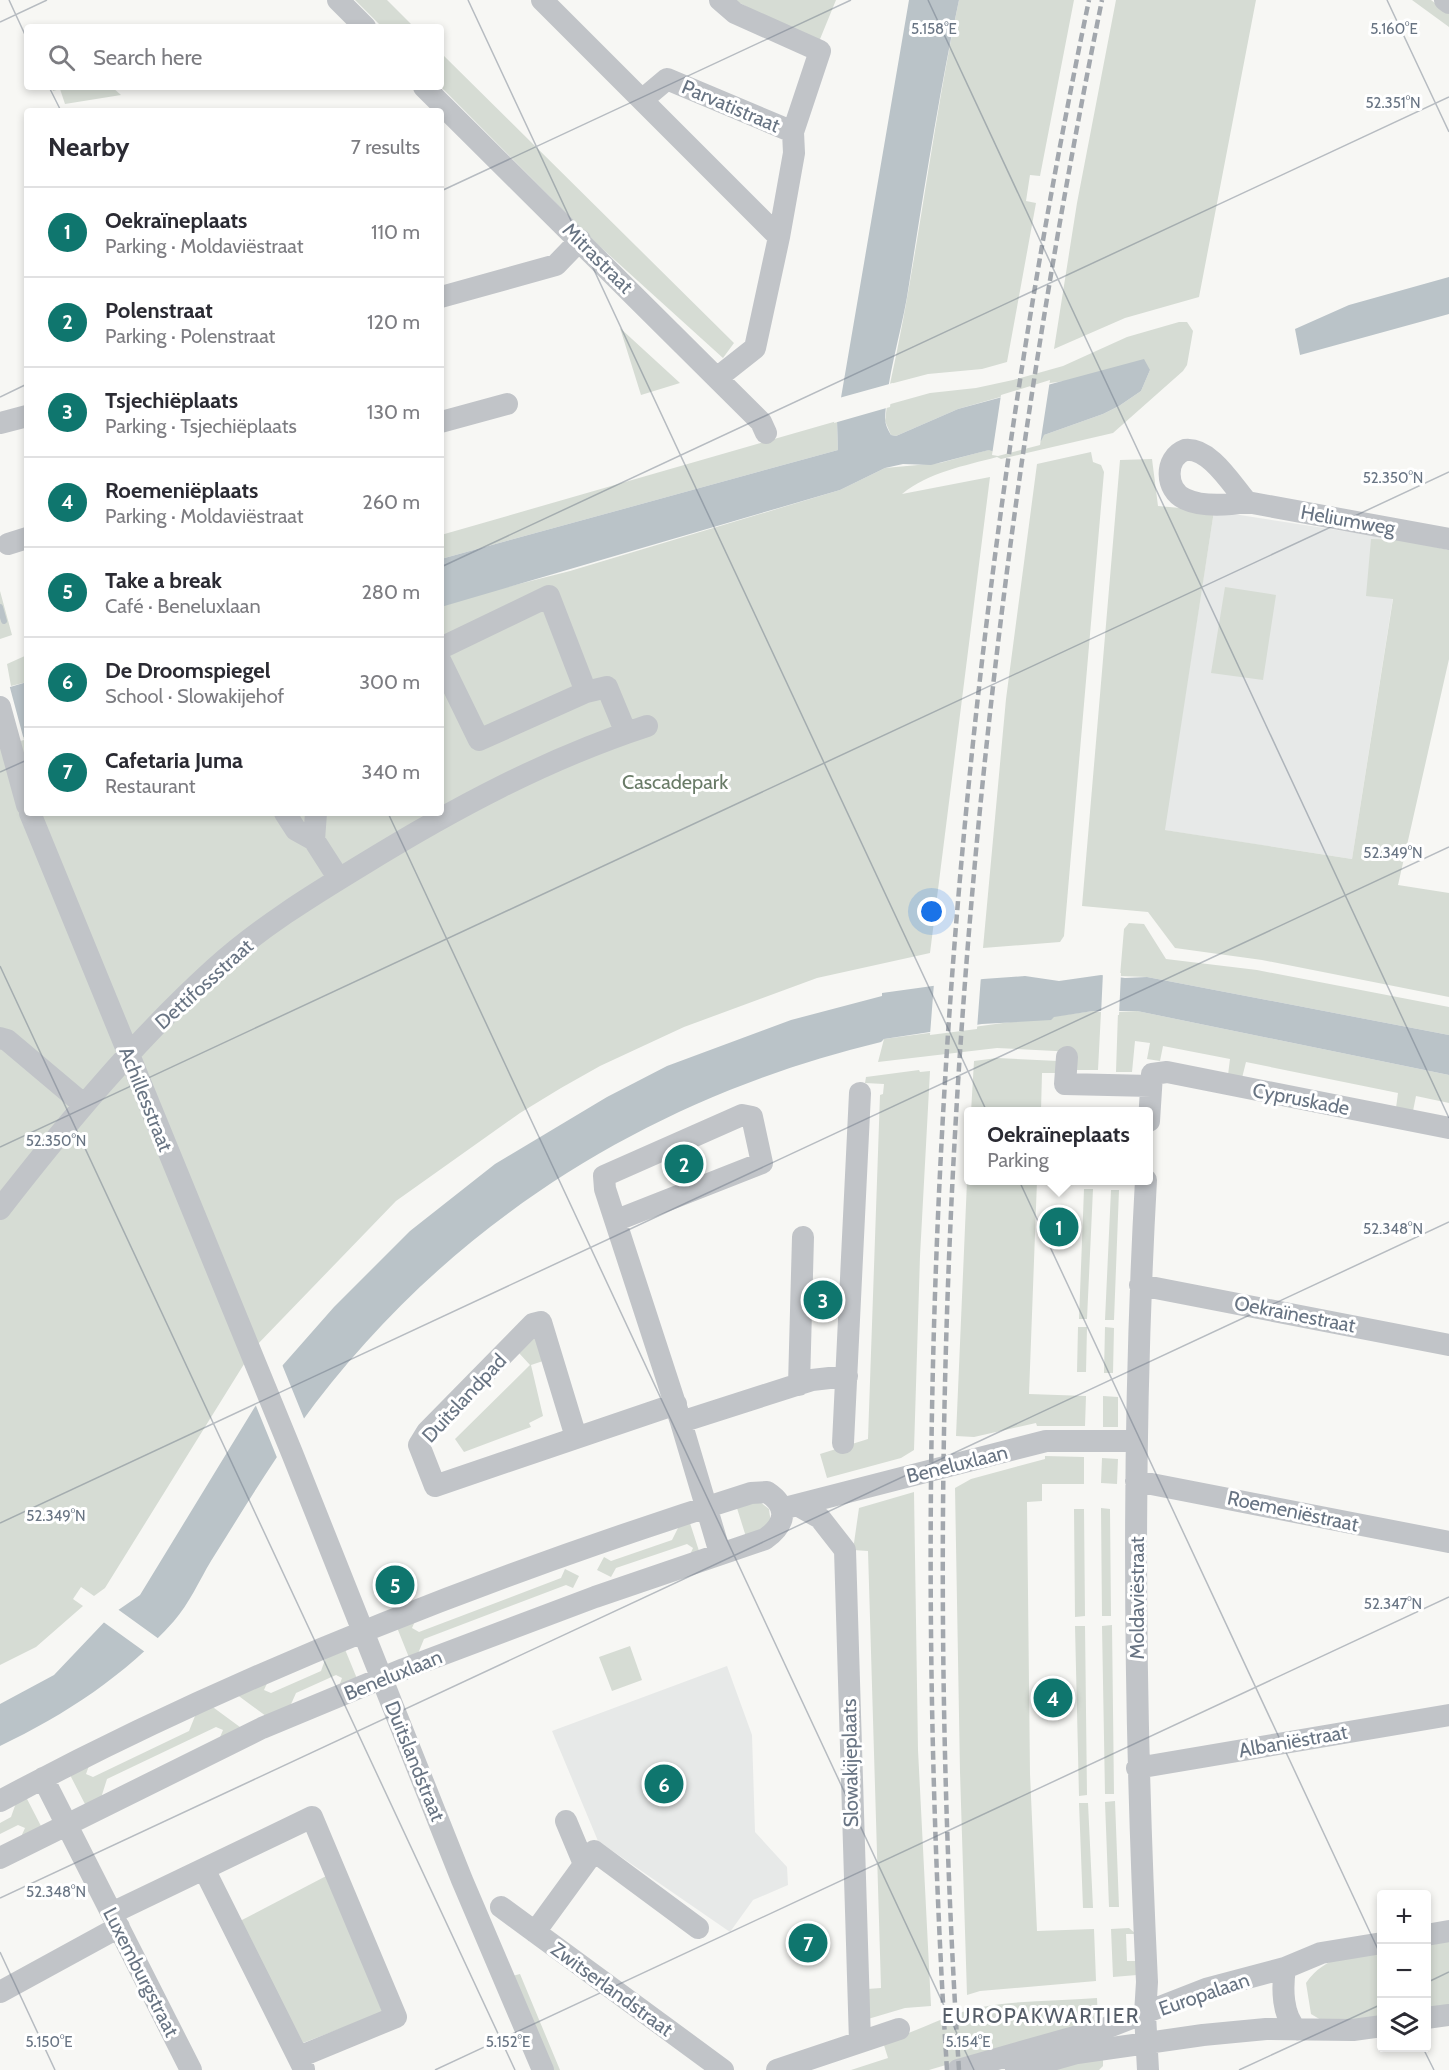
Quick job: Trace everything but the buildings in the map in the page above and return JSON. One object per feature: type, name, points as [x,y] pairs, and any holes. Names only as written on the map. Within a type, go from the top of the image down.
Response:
[{"type":"street","points":[[338,0],[362,24]]},
{"type":"street","points":[[720,0],[735,13],[820,51],[793,132]]},
{"type":"street","points":[[1445,0],[1449,3]]},
{"type":"street","name":"Parvatistraat","points":[[551,3],[642,100],[779,237]]},
{"type":"street","name":"Parvatistraat","points":[[642,100],[667,80],[793,132],[794,153],[755,348],[717,378]]},
{"type":"street","name":"Mitrastraat","points":[[427,90],[761,422],[766,434]]},
{"type":"street","points":[[444,296],[556,265],[580,240]]},
{"type":"street","points":[[444,421],[507,404]]},
{"type":"street","points":[[0,423],[24,417]]},
{"type":"street","name":"Heliumweg","points":[[1247,502],[1449,539]]},
{"type":"street","points":[[444,647],[549,596],[586,692]]},
{"type":"street","points":[[444,668],[479,740],[586,692],[607,687],[626,733]]},
{"type":"street","points":[[0,707],[24,795]]},
{"type":"street","name":"Dettifossstraat","points":[[0,1209],[82,1104],[215,968],[290,910],[414,833],[500,787],[647,726]]},
{"type":"street","name":"Achillesstraat","points":[[31,816],[263,1384]]},
{"type":"street","points":[[287,816],[296,830],[314,840],[339,879]]},
{"type":"street","points":[[314,840],[316,816]]},
{"type":"street","points":[[2,1036],[82,1104]]},
{"type":"street","name":"Cypruskade","points":[[1067,1057],[1065,1084],[1151,1080],[1167,1072],[1449,1128]]},
{"type":"street","points":[[1150,1107],[1151,1080]]},
{"type":"street","points":[[843,1443],[860,1093]]},
{"type":"street","points":[[617,1220],[762,1163],[752,1118],[742,1115],[604,1176],[605,1189],[617,1220],[678,1413],[720,1553]]},
{"type":"street","name":"Moldaviëstraat","points":[[1146,1185],[1140,1285],[1136,1481],[1137,1768],[1147,1982],[1145,2044],[1148,2070]]},
{"type":"street","points":[[800,1384],[803,1237]]},
{"type":"street","name":"Oekraïnestraat","points":[[1140,1285],[1449,1345]]},
{"type":"street","name":"Duitslandpad","points":[[541,1322],[576,1437],[435,1486],[419,1445],[427,1432],[533,1324],[541,1322]]},
{"type":"street","points":[[576,1437],[812,1380],[847,1376]]},
{"type":"street","name":"Duitslandstraat","points":[[263,1384],[462,1880],[543,2070]]},
{"type":"street","name":"Beneluxlaan","points":[[0,1858],[262,1728],[382,1678],[720,1553],[765,1539],[778,1530],[782,1516],[789,1507],[1046,1441],[1137,1441]]},
{"type":"street","name":"Roemeniëstraat","points":[[1136,1481],[1449,1542]]},
{"type":"street","points":[[0,1800],[215,1696],[364,1631],[587,1547],[751,1493],[767,1492],[778,1502],[789,1507]]},
{"type":"street","name":"Slowakijeplaats","points":[[789,1507],[820,1518],[845,1550],[860,2042]]},
{"type":"street","name":"Albaniëstraat","points":[[1137,1768],[1449,1715]]},
{"type":"street","name":"Luxemburgstraat","points":[[43,1778],[191,2070]]},
{"type":"street","points":[[0,1992],[115,1920],[204,1869],[312,1817],[396,2017],[302,2064],[204,1869]]},
{"type":"street","points":[[566,1821],[585,1864]]},
{"type":"street","points":[[535,1932],[594,1851],[698,1928]]},
{"type":"street","name":"Zwitserlandstraat","points":[[501,1907],[723,2070]]},
{"type":"street","points":[[1431,1934],[1449,1931]]},
{"type":"street","name":"Europalaan","points":[[958,2070],[1145,2014],[1206,1989],[1285,1968],[1321,1953],[1377,1944]]},
{"type":"street","points":[[1285,1968],[1284,1997],[1289,2024],[1297,2031]]},
{"type":"street","points":[[1431,2017],[1449,2015]]},
{"type":"street","name":"Europalaan","points":[[1017,2070],[1077,2053],[1256,2030],[1353,2030],[1377,2027]]},
{"type":"street","points":[[787,2068],[899,2029]]},
{"type":"shaded area","points":[[909,0],[959,0],[907,297],[888,387],[885,418],[887,427],[891,435],[896,436],[958,409],[1144,359],[1150,370],[1141,391],[1103,414],[1044,435],[1041,441],[998,453],[989,450],[931,465],[903,464],[885,468],[840,490],[444,606],[444,558],[838,450],[837,421]]},
{"type":"shaded area","points":[[1449,277],[1449,314],[1300,355],[1295,329],[1349,305]]},
{"type":"shaded area","points":[[1214,511],[1402,540],[1352,859],[1164,830]]},
{"type":"shaded area","points":[[24,683],[24,737],[0,743],[0,690]]},
{"type":"shaded area","points":[[1101,975],[1125,978],[1147,977],[1449,1035],[1449,1075],[1137,1011],[1093,1011],[1054,1017],[1051,1020],[982,1024],[884,1039],[881,1042],[795,1066],[711,1098],[632,1136],[556,1180],[485,1231],[418,1289],[356,1353],[300,1424],[254,1492],[174,1621],[136,1659],[93,1692],[48,1721],[0,1746],[0,1704],[54,1675],[111,1615],[140,1595],[275,1374],[334,1307],[410,1231],[495,1164],[607,1097],[667,1066],[791,1020],[882,996],[882,993],[983,979],[1025,976],[1059,981]]},
{"type":"shaded area","points":[[727,1666],[752,1735],[755,1832],[787,1867],[788,1885],[753,1900],[730,1932],[598,1841],[552,1731]]},
{"type":"green space","points":[[355,0],[387,0],[411,24],[379,24]]},
{"type":"green space","points":[[734,0],[836,0],[818,44]]},
{"type":"green space","points":[[959,0],[1074,0],[1040,176],[1030,175],[1026,201],[1036,203],[1007,362],[982,369],[928,374],[890,384],[909,288]]},
{"type":"green space","points":[[1116,0],[1256,0],[1199,297],[1125,318],[1054,349],[1077,203]]},
{"type":"green space","points":[[1412,0],[1431,0],[1449,14],[1449,27]]},
{"type":"green space","points":[[444,56],[734,343],[723,358],[596,243],[444,90]]},
{"type":"green space","points":[[60,90],[115,90],[121,95],[65,104]]},
{"type":"green space","name":"Cascadepark","points":[[1179,322],[1187,322],[1193,331],[1187,365],[1183,371],[1113,433],[960,467],[924,480],[902,494],[990,477],[930,953],[817,978],[684,1027],[600,1066],[520,1113],[396,1201],[254,1348],[105,1588],[94,1596],[81,1587],[73,1599],[83,1606],[36,1647],[0,1665],[0,721],[24,714],[24,816],[444,816],[444,603],[570,571],[840,490],[885,468],[940,463],[1044,435],[1103,414],[1141,391],[1150,370],[1050,383],[958,409],[896,436],[891,435],[885,421],[887,405],[930,393],[976,388],[1013,380],[1063,366],[1127,337]]},
{"type":"green space","points":[[620,328],[680,383],[641,395]]},
{"type":"green space","points":[[837,421],[838,450],[444,558],[444,534]]},
{"type":"green space","points":[[1091,452],[1093,462],[1101,465],[1104,472],[1064,936],[1060,942],[983,948],[1006,699],[1037,464]]},
{"type":"green space","points":[[1152,459],[1158,506],[1214,511],[1165,830],[1352,859],[1393,599],[1366,596],[1371,539],[1402,540],[1449,550],[1449,659],[1398,885],[1449,893],[1449,997],[1262,960],[1175,948],[1148,912],[1082,906],[1120,460]]},
{"type":"green space","points":[[1225,587],[1276,595],[1263,680],[1211,673]]},
{"type":"green space","points":[[0,591],[12,635],[0,639]]},
{"type":"green space","points":[[24,656],[24,683],[11,686],[7,664]]},
{"type":"green space","points":[[1129,923],[1144,924],[1166,959],[1257,970],[1449,1007],[1449,1035],[1147,977],[1120,976],[1124,929]]},
{"type":"green space","points":[[1093,1011],[1101,1012],[1098,1070],[1074,1070],[1075,1052],[997,1048],[878,1062],[884,1039]]},
{"type":"green space","points":[[1137,1011],[1449,1075],[1449,1103],[1416,1096],[1413,1111],[1396,1108],[1398,1093],[1246,1062],[1242,1078],[1228,1075],[1230,1059],[1163,1046],[1160,1061],[1147,1059],[1150,1043],[1135,1041],[1132,1072],[1116,1072],[1118,1012]]},
{"type":"green space","points":[[997,1058],[1058,1061],[1057,1073],[1042,1073],[1041,1107],[971,1107],[974,1061]]},
{"type":"green space","points":[[919,1070],[920,1072],[930,1071],[920,1256],[914,1450],[901,1458],[827,1478],[820,1454],[868,1439],[880,1095],[883,1094],[884,1084],[865,1083],[866,1077]]},
{"type":"green space","points":[[967,1185],[1037,1185],[1029,1394],[1086,1396],[1085,1426],[1037,1426],[1036,1423],[974,1437],[956,1436]]},
{"type":"green space","points":[[1084,1189],[1093,1189],[1087,1319],[1079,1319]]},
{"type":"green space","points":[[1111,1190],[1119,1190],[1114,1320],[1105,1320]]},
{"type":"green space","points":[[1078,1327],[1087,1327],[1086,1372],[1077,1372]]},
{"type":"green space","points":[[1105,1327],[1114,1328],[1113,1373],[1104,1373]]},
{"type":"green space","points":[[534,1336],[546,1360],[531,1365],[543,1416],[529,1423],[531,1427],[464,1452],[455,1439],[530,1365],[519,1353]]},
{"type":"green space","points":[[1103,1396],[1118,1397],[1118,1427],[1103,1427]]},
{"type":"green space","points":[[1045,1456],[1084,1457],[1084,1484],[1042,1484],[1042,1501],[1027,1502],[1030,1774],[1037,1931],[1094,1929],[1096,1981],[980,1991],[967,1995],[955,1488],[971,1479],[1045,1459]]},
{"type":"green space","points":[[1102,1458],[1118,1459],[1117,1484],[1101,1483]]},
{"type":"green space","points":[[914,1492],[918,1750],[931,2006],[905,2008],[868,2019],[867,1989],[881,1988],[868,1551],[853,1550],[859,1508]]},
{"type":"green space","points":[[760,1502],[769,1509],[771,1524],[747,1540],[736,1505]]},
{"type":"green space","points":[[1101,1508],[1110,1509],[1111,1616],[1102,1616]]},
{"type":"green space","points":[[1074,1509],[1084,1509],[1085,1616],[1075,1617]]},
{"type":"green space","points":[[689,1520],[700,1554],[688,1559],[693,1548],[687,1544],[616,1568],[611,1577],[597,1570],[604,1557],[611,1561],[672,1540],[681,1522]]},
{"type":"green space","points":[[565,1569],[579,1576],[573,1588],[566,1585],[424,1639],[417,1656],[410,1660],[396,1625],[417,1617],[412,1628],[419,1632],[561,1578]]},
{"type":"green space","points":[[1112,1625],[1114,1794],[1105,1794],[1102,1626]]},
{"type":"green space","points":[[1075,1626],[1085,1626],[1087,1795],[1079,1796]]},
{"type":"green space","points":[[630,1646],[642,1680],[612,1691],[599,1657]]},
{"type":"green space","points":[[344,1647],[358,1681],[338,1689],[342,1678],[336,1675],[296,1693],[288,1711],[270,1719],[236,1694],[269,1679],[264,1690],[271,1693],[321,1671],[327,1654]]},
{"type":"green space","points":[[210,1705],[244,1730],[218,1742],[223,1730],[216,1727],[107,1779],[101,1798],[86,1806],[69,1773],[90,1763],[86,1774],[93,1777],[189,1731],[197,1711]]},
{"type":"green space","points":[[26,1797],[42,1828],[20,1839],[25,1828],[18,1825],[0,1834],[0,1823],[11,1817],[17,1800]]},
{"type":"green space","points":[[1115,1801],[1119,1907],[1109,1907],[1105,1802]]},
{"type":"green space","points":[[1079,1803],[1088,1803],[1093,1908],[1083,1908]]},
{"type":"green space","points":[[330,1874],[386,2011],[303,2043],[240,1921]]},
{"type":"green space","points":[[1129,1928],[1136,1934],[1126,1934],[1127,1961],[1137,1961],[1137,1975],[1113,1977],[1111,1929]]},
{"type":"green space","points":[[1449,1937],[1449,2007],[1431,2010],[1431,1944],[1431,1941]]},
{"type":"green space","points":[[1377,1951],[1377,2018],[1326,2023],[1311,2014],[1306,1983],[1322,1967],[1348,1956]]},
{"type":"green space","points":[[520,1974],[560,2070],[551,2070],[512,1976]]},
{"type":"green space","points":[[1097,1998],[1098,2020],[929,2070],[851,2070],[888,2058],[883,2042],[969,2010],[1010,2003]]},
{"type":"green space","points":[[1103,2059],[1103,2066],[1099,2070],[1050,2070],[1077,2062]]},
{"type":"pier","points":[[1050,380],[1040,445],[998,456],[992,455],[1001,395]]},
{"type":"pier","points":[[893,383],[890,407],[834,423],[839,398]]},
{"type":"pier","points":[[9,684],[24,740],[0,746],[0,687]]},
{"type":"pier","points":[[1103,972],[1121,973],[1119,1015],[1101,1015]]},
{"type":"pier","points":[[981,976],[977,1029],[930,1035],[934,983]]},
{"type":"pier","points":[[281,1362],[305,1421],[278,1460],[254,1401]]},
{"type":"pier","points":[[116,1608],[159,1639],[145,1652],[102,1621]]},
{"type":"waterway","points":[[0,607],[4,621]]},
{"type":"railway","points":[[947,2070],[935,1810],[931,1550],[935,1290],[948,1030],[970,771],[1001,513],[1040,256],[1089,0]]},
{"type":"railway","points":[[959,2070],[947,1810],[943,1550],[948,1290],[962,1030],[984,771],[1015,513],[1054,256],[1102,0]]},
{"type":"place","name":"Polenstraat","points":[[684,1164]]},
{"type":"place","name":"Oekraïneplaats","points":[[1059,1227]]},
{"type":"place","name":"Tsjechiëplaats","points":[[823,1300]]},
{"type":"place","name":"Take a break","points":[[395,1585]]},
{"type":"place","name":"Roemeniëplaats","points":[[1053,1698]]},
{"type":"place","name":"De Droomspiegel","points":[[664,1784]]},
{"type":"place","name":"Cafetaria Juma","points":[[808,1943]]},
{"type":"district","name":"EUROPAKWARTIER","points":[[1041,2015]]}]
